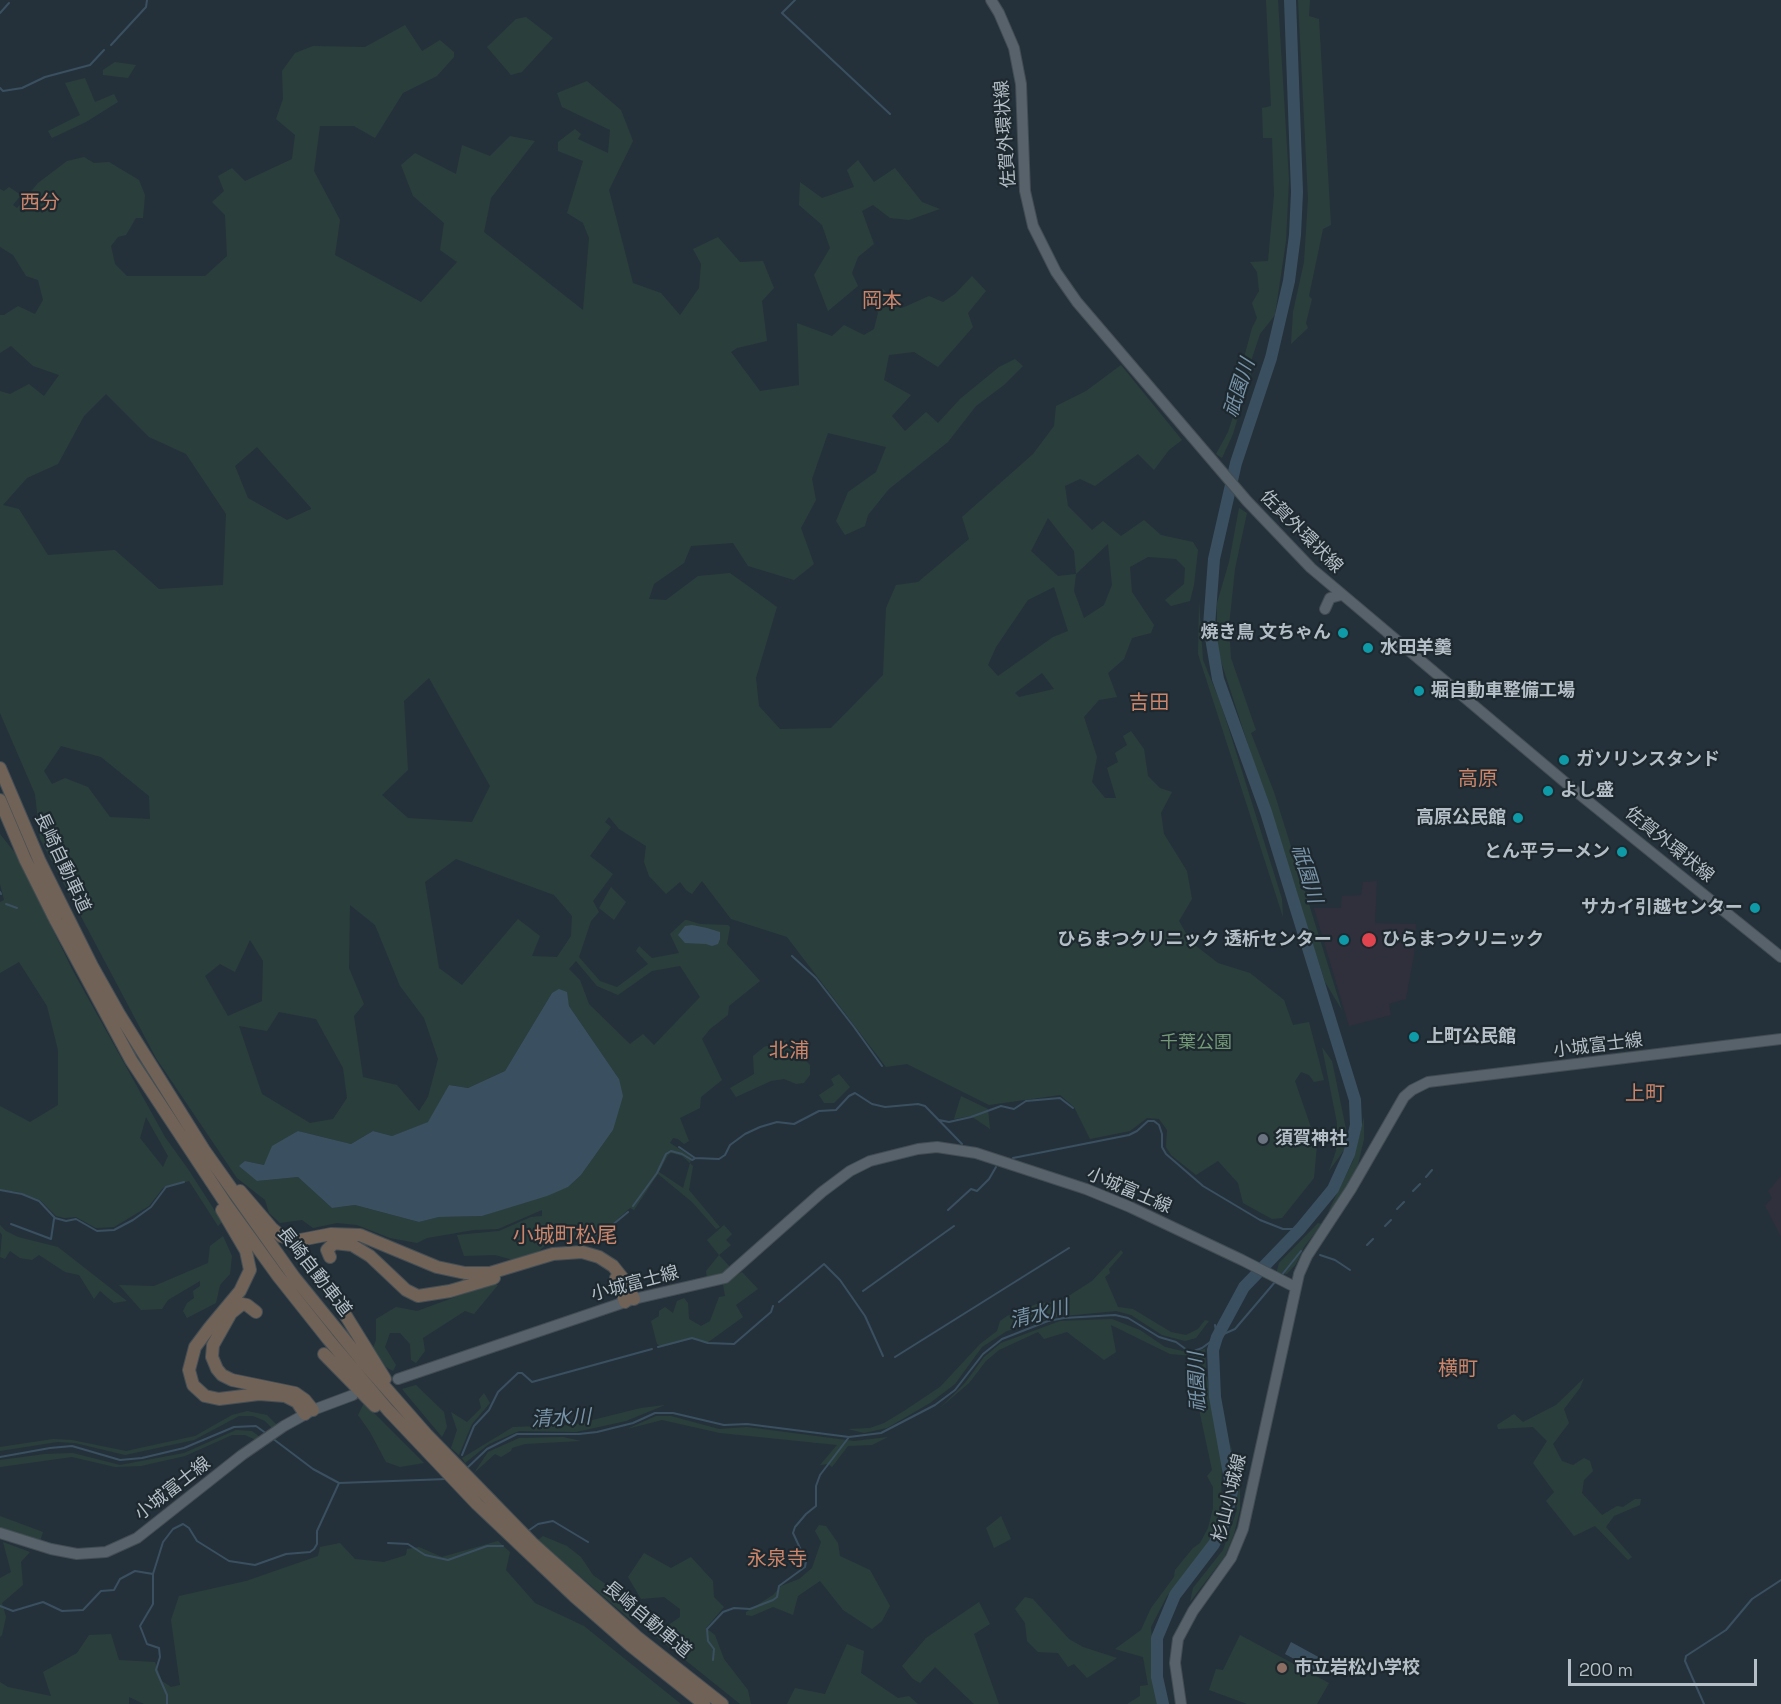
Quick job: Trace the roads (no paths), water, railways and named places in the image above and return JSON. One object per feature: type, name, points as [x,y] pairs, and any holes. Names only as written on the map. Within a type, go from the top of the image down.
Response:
[{"type":"highway","name":"長崎自動車道","points":[[0,768],[40,862],[92,966],[147,1060],[231,1190],[294,1277],[420,1441],[477,1504],[722,1704]]},
{"type":"highway","name":"長崎自動車道","points":[[0,800],[25,859],[97,1000],[131,1060],[226,1204],[278,1276],[388,1410],[630,1645],[704,1704]]},
{"type":"highway","points":[[157,1100],[169,1125],[246,1251],[250,1264],[249,1274],[240,1291],[195,1347],[189,1370],[193,1385],[205,1396],[219,1400],[259,1394],[285,1396],[309,1412]]},
{"type":"highway","points":[[176,1106],[236,1187],[270,1227],[290,1246]]},
{"type":"highway","points":[[270,1227],[281,1236],[295,1242],[332,1234],[360,1235],[437,1267],[465,1273],[490,1273],[553,1254],[582,1251],[599,1257],[613,1266],[625,1281],[629,1300]]},
{"type":"highway","points":[[330,1257],[327,1250],[334,1243],[352,1245],[379,1264],[406,1290],[424,1296],[450,1291],[550,1261],[579,1257],[596,1262],[610,1271],[629,1300]]},
{"type":"highway","points":[[256,1312],[242,1304],[235,1308],[228,1317],[213,1346],[212,1357],[217,1369],[226,1378],[239,1382],[295,1393],[305,1400],[309,1412]]},
{"type":"highway","points":[[346,1316],[420,1441]]},
{"type":"highway","points":[[324,1354],[420,1441]]},
{"type":"main road","name":"佐賀外環状線","points":[[991,0],[1014,48],[1021,84],[1025,191],[1033,226],[1056,272],[1077,302],[1216,466],[1302,559],[1341,595],[1582,796],[1781,957]]},
{"type":"main road","points":[[1325,609],[1330,598],[1341,595]]},
{"type":"main road","name":"小城富士線","points":[[398,1379],[629,1300],[725,1278],[822,1192],[850,1171],[870,1161],[898,1152],[938,1148],[976,1153],[1086,1189],[1130,1207],[1295,1287],[1307,1256],[1352,1189],[1398,1105],[1404,1097],[1419,1086],[1428,1082],[1781,1039]]},
{"type":"main road","name":"杉山小城線","points":[[1181,1704],[1175,1663],[1178,1639],[1193,1611],[1231,1558],[1243,1529],[1295,1287]]},
{"type":"main road","name":"小城富士線","points":[[0,1533],[51,1549],[77,1554],[106,1552],[137,1538],[277,1431],[309,1412],[353,1395]]},
{"type":"waterway","points":[[111,45],[146,7],[147,0]]},
{"type":"waterway","points":[[795,0],[782,13],[890,114]]},
{"type":"waterway","name":"祇園川","points":[[1163,1704],[1157,1677],[1157,1638],[1175,1595],[1214,1544],[1226,1519],[1232,1491],[1215,1397],[1213,1350],[1217,1337],[1244,1287],[1300,1229],[1333,1189],[1349,1154],[1356,1125],[1355,1100],[1266,812],[1218,679],[1209,626],[1214,559],[1236,463],[1271,358],[1289,281],[1295,235],[1297,192],[1290,0]]},
{"type":"waterway","points":[[0,13],[9,3]]},
{"type":"waterway","points":[[0,88],[3,91],[22,88],[45,77],[90,65],[104,50]]},
{"type":"waterway","points":[[6,904],[17,908]]},
{"type":"waterway","points":[[792,956],[816,978],[882,1066]]},
{"type":"waterway","points":[[679,1147],[695,1158],[719,1159],[725,1155],[730,1145],[745,1134],[777,1122],[794,1124],[819,1111],[836,1110],[855,1093],[872,1104],[885,1107],[918,1104],[925,1106],[962,1144]]},
{"type":"waterway","points":[[939,1120],[949,1122],[1001,1106],[1014,1109],[1026,1101],[1060,1098],[1073,1108]]},
{"type":"waterway","points":[[1013,1158],[1129,1135],[1148,1121],[1154,1121],[1159,1125],[1162,1147],[1166,1154],[1203,1186],[1260,1220],[1283,1229],[1300,1229]]},
{"type":"waterway","points":[[633,1206],[657,1173],[666,1154],[671,1151],[694,1159]]},
{"type":"waterway","points":[[948,1210],[971,1189],[977,1191],[989,1179],[996,1167]]},
{"type":"waterway","points":[[1426,1177],[1432,1170]]},
{"type":"waterway","points":[[0,1190],[22,1194],[39,1201],[55,1218],[66,1221],[76,1219],[97,1231],[114,1230],[133,1220],[151,1207],[166,1187],[184,1182]]},
{"type":"waterway","points":[[1413,1191],[1420,1184]]},
{"type":"waterway","points":[[1397,1209],[1404,1202]]},
{"type":"waterway","points":[[592,1237],[611,1226],[628,1212]]},
{"type":"waterway","points":[[11,1224],[51,1239],[54,1219]]},
{"type":"waterway","points":[[1385,1226],[1391,1220]]},
{"type":"waterway","points":[[863,1291],[954,1226]]},
{"type":"waterway","points":[[1367,1245],[1373,1239]]},
{"type":"waterway","points":[[895,1357],[1069,1248]]},
{"type":"waterway","points":[[1281,1276],[1301,1251]]},
{"type":"waterway","points":[[1320,1255],[1335,1260],[1350,1270]]},
{"type":"waterway","points":[[779,1302],[824,1264],[840,1280],[865,1316],[883,1356]]},
{"type":"waterway","points":[[1215,1325],[1217,1337],[1235,1329],[1275,1282]]},
{"type":"waterway","points":[[658,1347],[692,1338],[708,1343],[734,1344],[771,1312],[773,1306]]},
{"type":"waterway","name":"清水川","points":[[465,1470],[487,1449],[517,1434],[597,1432],[633,1423],[655,1413],[673,1413],[724,1425],[747,1424],[849,1437],[881,1433],[935,1405],[955,1390],[983,1354],[1002,1339],[1048,1321],[1064,1318],[1115,1315],[1128,1318],[1159,1337],[1194,1351],[1217,1337]]},
{"type":"waterway","points":[[462,1455],[474,1426],[489,1410],[498,1392],[518,1373],[522,1373],[532,1382],[652,1349]]},
{"type":"waterway","name":"清水川","points":[[0,1457],[72,1446],[120,1460],[142,1458],[184,1448],[234,1427],[256,1426],[267,1434]]},
{"type":"waterway","points":[[713,1660],[714,1649],[708,1641],[707,1629],[723,1612],[734,1608],[750,1609],[773,1600],[777,1597],[779,1586],[805,1567],[806,1561],[793,1533],[795,1527],[816,1506],[816,1486],[820,1475],[849,1437]]},
{"type":"waterway","name":"清水川","points":[[272,1438],[313,1469],[339,1483],[447,1479]]},
{"type":"waterway","points":[[167,1704],[167,1695],[156,1670],[160,1657],[159,1648],[147,1644],[140,1626],[153,1604],[153,1574],[163,1542],[173,1529],[183,1524],[189,1528],[197,1541],[229,1561],[255,1565],[286,1554],[310,1552],[317,1544],[317,1531],[339,1483]]},
{"type":"waterway","points":[[528,1531],[538,1524],[553,1521],[588,1542]]},
{"type":"waterway","points":[[388,1543],[408,1544],[425,1555],[448,1560],[487,1546],[503,1546]]},
{"type":"waterway","points":[[0,1606],[13,1611],[43,1602],[62,1611],[83,1610],[101,1591],[114,1590],[120,1579],[135,1571],[153,1574]]},
{"type":"waterway","points":[[1704,1704],[1685,1661],[1686,1656],[1726,1630],[1752,1599],[1781,1580]]},
{"type":"place","name":"焼き鳥 文ちゃん","points":[[1343,633]]},
{"type":"place","name":"水田羊羹","points":[[1368,648]]},
{"type":"place","name":"堀自動車整備工場","points":[[1419,691]]},
{"type":"place","name":"ガソリンスタンド","points":[[1564,760]]},
{"type":"place","name":"よし盛","points":[[1548,791]]},
{"type":"place","name":"高原公民館","points":[[1518,818]]},
{"type":"place","name":"とん平ラーメン","points":[[1622,852]]},
{"type":"place","name":"サカイ引越センター","points":[[1755,908]]},
{"type":"place","name":"ひらまつクリニック 透析センター","points":[[1344,940]]},
{"type":"place","name":"ひらまつクリニック","points":[[1369,940]]},
{"type":"place","name":"上町公民館","points":[[1414,1037]]},
{"type":"place","name":"須賀神社","points":[[1263,1139]]},
{"type":"place","name":"市立岩松小学校","points":[[1282,1668]]},
{"type":"district","name":"西分","points":[[40,204]]},
{"type":"district","name":"岡本","points":[[882,302]]},
{"type":"district","name":"吉田","points":[[1149,704]]},
{"type":"district","name":"高原","points":[[1478,780]]},
{"type":"district","name":"北浦","points":[[789,1052]]},
{"type":"district","name":"上町","points":[[1645,1095]]},
{"type":"district","name":"小城町松尾","points":[[565,1236]]},
{"type":"district","name":"横町","points":[[1458,1370]]},
{"type":"district","name":"永泉寺","points":[[777,1560]]},
{"type":"park label","name":"千葉公園","points":[[1196,1043]]}]
